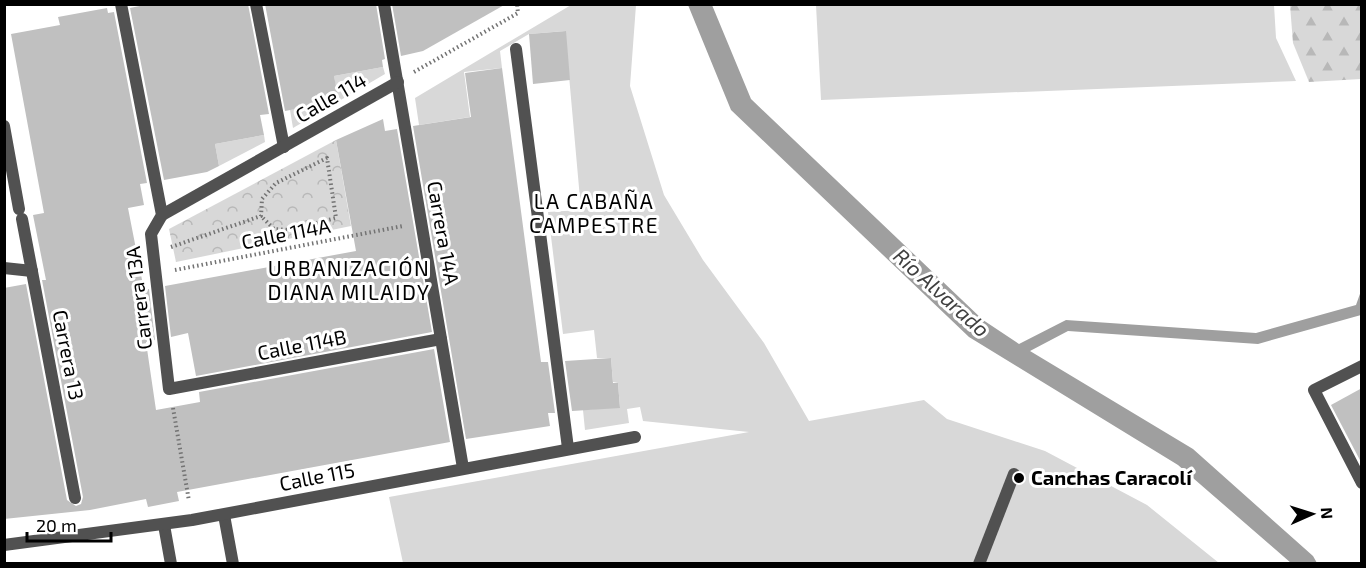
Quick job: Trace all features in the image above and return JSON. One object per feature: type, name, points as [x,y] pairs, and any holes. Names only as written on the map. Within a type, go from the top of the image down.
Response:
[{"type":"street","points":[[121,4],[162,215]]},
{"type":"street","points":[[256,4],[284,147]]},
{"type":"street","name":"Carrera 14A","points":[[384,4],[463,468]]},
{"type":"street","points":[[516,49],[568,448]]},
{"type":"street","name":"Calle 114","points":[[162,215],[398,82]]},
{"type":"street","name":"Carrera 13","points":[[4,126],[75,498]]},
{"type":"street","name":"Carrera 13A","points":[[162,215],[151,234],[169,389]]},
{"type":"street","points":[[4,268],[32,270]]},
{"type":"street","name":"Calle 114B","points":[[169,389],[441,339]]},
{"type":"street","points":[[1362,366],[1314,390],[1362,483]]},
{"type":"street","name":"Calle 115","points":[[4,545],[164,525],[224,515],[635,437]]},
{"type":"street","points":[[979,564],[1014,474]]},
{"type":"street","points":[[224,515],[233,564]]},
{"type":"street","points":[[164,525],[171,564]]},
{"type":"path","name":"Calle 114","points":[[398,82],[518,13],[517,4]]},
{"type":"path","points":[[327,158],[336,218],[290,230],[274,229],[261,216],[262,199],[276,183],[327,158]]},
{"type":"path","points":[[153,253],[261,216]]},
{"type":"path","name":"Calle 114A","points":[[155,274],[422,223]]},
{"type":"path","points":[[169,389],[192,520]]},
{"type":"green space","points":[[571,5],[636,5],[630,86],[664,195],[703,260],[764,343],[809,421],[924,400],[947,419],[1045,451],[1147,505],[1219,563],[403,563],[389,497],[749,432],[643,421],[640,407],[627,409],[629,423],[585,430],[583,410],[620,407],[618,383],[613,382],[611,358],[597,358],[594,330],[563,334],[548,212],[581,210],[565,31],[529,34],[500,51],[502,68],[464,72],[470,117],[419,125],[415,98]]},
{"type":"green space","points":[[816,5],[1274,5],[1276,38],[1296,81],[821,100]]},
{"type":"green space","points":[[1290,5],[1361,5],[1361,79],[1309,82],[1293,43]]},
{"type":"green space","points":[[383,67],[385,74],[293,128],[290,110],[338,101],[334,76]]},
{"type":"green space","points":[[264,135],[265,142],[219,166],[215,144]]},
{"type":"green space","points":[[336,140],[351,226],[176,262],[169,229]]},
{"type":"water","name":"Río Alvarado","points":[[688,5],[712,5],[751,99],[983,320],[1019,344],[1066,320],[1256,333],[1356,305],[1361,291],[1361,315],[1258,344],[1068,331],[1030,351],[1193,449],[1313,556],[1317,563],[1291,563],[1178,465],[969,337],[731,110]]},
{"type":"building","points":[[149,4],[248,4],[269,114],[260,115],[264,135],[215,144],[219,166],[207,172],[164,180],[130,8]]},
{"type":"building","points":[[265,4],[376,4],[385,59],[382,60],[383,67],[334,76],[339,101],[285,111]]},
{"type":"building","points":[[392,4],[506,4],[423,51],[401,56]]},
{"type":"building","points":[[107,8],[108,13],[114,12],[147,183],[140,184],[144,205],[128,208],[144,290],[149,289],[155,340],[146,342],[156,410],[200,402],[199,392],[434,349],[450,442],[177,492],[179,501],[148,507],[146,499],[90,510],[4,519],[4,288],[26,284],[67,500],[76,506],[81,504],[83,497],[42,280],[46,280],[33,215],[44,213],[11,34],[60,25],[58,17]]},
{"type":"building","points":[[566,31],[570,80],[533,84],[529,34]]},
{"type":"building","points":[[502,68],[541,362],[548,362],[555,413],[548,413],[550,426],[466,439],[413,126],[471,117],[465,73]]},
{"type":"building","points":[[383,119],[385,131],[397,129],[432,332],[196,376],[188,333],[171,337],[165,286],[356,251],[336,140]]},
{"type":"building","points":[[611,358],[613,383],[618,383],[620,408],[572,411],[565,361]]},
{"type":"building","points":[[1362,388],[1362,464],[1331,405]]},
{"type":"place","name":"Canchas Caracolí","points":[[1019,478]]},
{"type":"district","name":"LA CABAÑA CAMPESTRE","points":[[594,214]]},
{"type":"district","name":"URBANIZACIÓN DIANA MILAIDY","points":[[349,281]]}]
